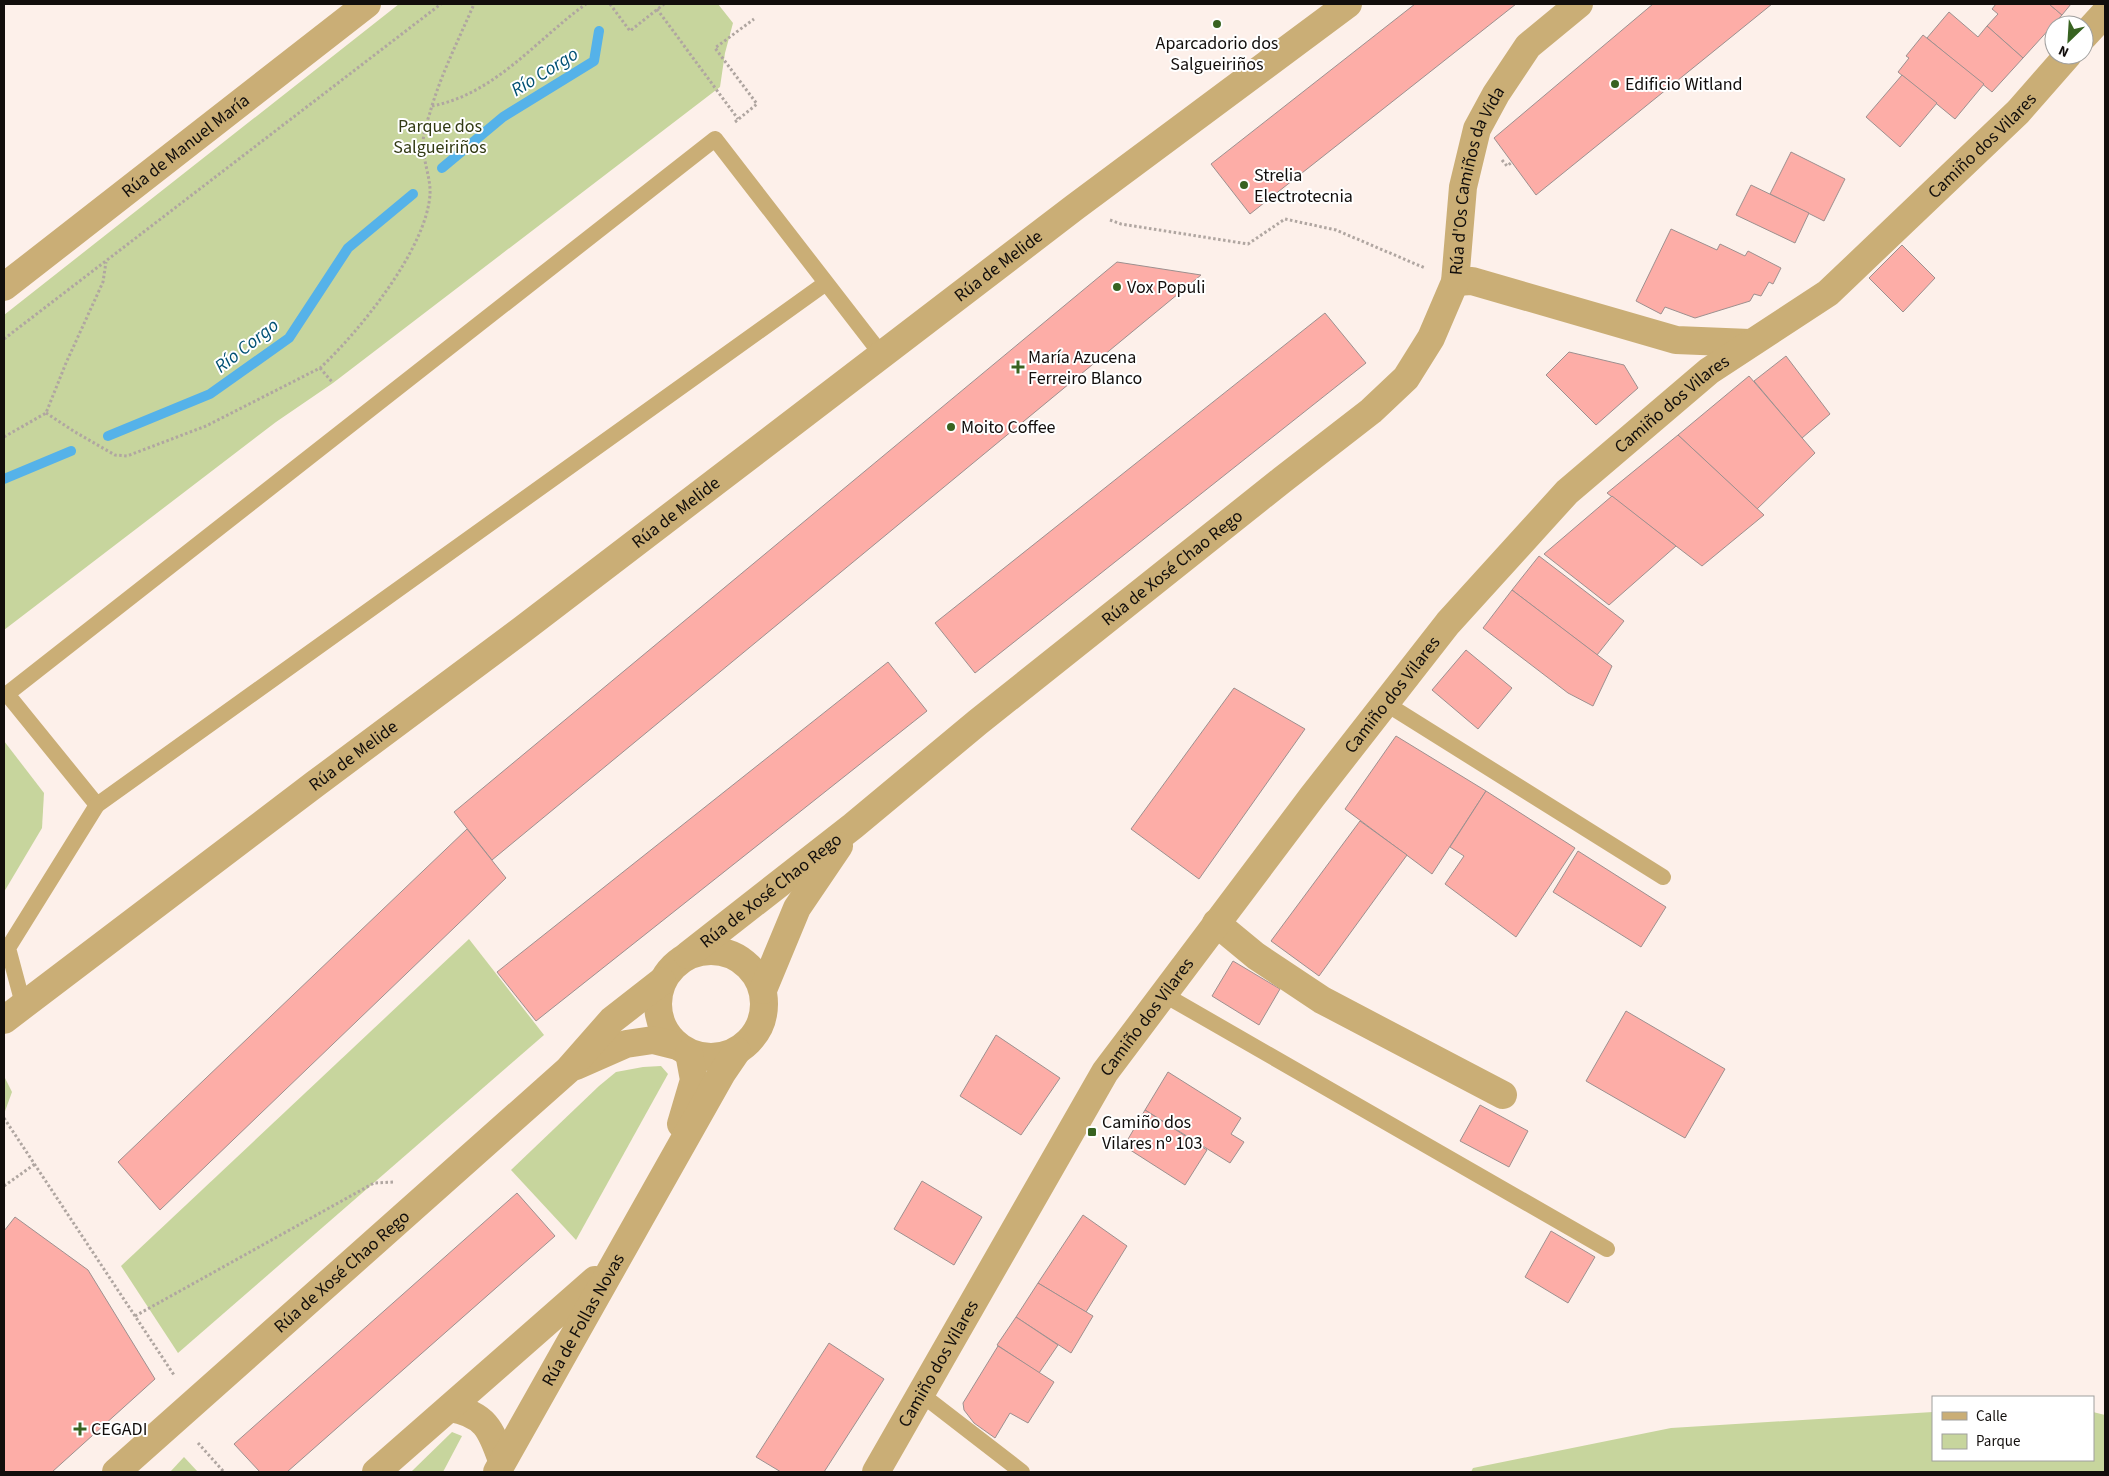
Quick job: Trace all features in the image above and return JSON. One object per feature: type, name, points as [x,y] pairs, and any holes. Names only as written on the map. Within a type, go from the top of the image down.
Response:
[{"type":"street","name":"Rúa de Manuel María","points":[[4,286],[368,4]]},
{"type":"street","name":"Rúa de Melide","points":[[14,1012],[315,784],[524,629],[1075,207],[1348,4]]},
{"type":"street","name":"Rúa d'Os Camiños da Vida","points":[[1579,4],[1528,46],[1496,94],[1477,129],[1463,187],[1455,282],[1472,281],[1676,340],[1750,343]]},
{"type":"street","points":[[2094,25],[2105,13]]},
{"type":"street","name":"Camiño dos Vilares","points":[[876,1472],[1105,1072],[1216,923],[1448,623],[1567,492],[1709,371],[1828,293],[2018,112],[2059,65]]},
{"type":"street","name":"Rúa de Xosé Chao Rego","points":[[688,955],[853,826],[1010,697],[1371,411],[1406,378],[1431,338],[1455,282]]},
{"type":"street","name":"Rúa d'Os Camiños da Vida","points":[[1676,340],[1709,371]]},
{"type":"street","name":"Rúa de Xosé Chao Rego","points":[[763,990],[797,908],[853,826]]},
{"type":"street","points":[[1216,923],[1256,956],[1322,1000],[1503,1095]]},
{"type":"street","points":[[703,951],[719,951],[734,955],[747,964],[756,976],[763,990],[764,1008],[760,1026],[751,1040],[737,1051],[721,1057],[705,1058],[683,1049],[665,1033],[658,1016],[657,999],[662,981],[678,962],[688,955],[703,951]]},
{"type":"street","name":"Rúa de Xosé Chao Rego","points":[[116,1472],[568,1070],[612,1020],[662,981]]},
{"type":"street","name":"Rúa de Xosé Chao Rego","points":[[568,1070],[626,1044],[653,1040],[683,1049]]},
{"type":"street","name":"Rúa de Follas Novas","points":[[669,1166],[694,1080],[683,1049]]},
{"type":"street","name":"Rúa de Follas Novas","points":[[500,1467],[612,1266],[737,1051]]},
{"type":"street","points":[[376,1472],[612,1266]]},
{"type":"street","points":[[450,1408],[468,1411],[481,1419],[493,1435],[500,1467]]},
{"type":"lane","points":[[97,805],[7,694],[715,139],[882,354]]},
{"type":"lane","points":[[14,1012],[8,948],[97,805],[826,283]]},
{"type":"lane","points":[[1385,703],[1663,877]]},
{"type":"lane","points":[[1163,994],[1607,1249]]},
{"type":"lane","points":[[921,1394],[1022,1472]]},
{"type":"path","points":[[4,339],[440,4]]},
{"type":"path","points":[[46,413],[115,456],[127,456],[206,426],[320,368],[334,355],[395,279],[426,220],[430,193],[424,160],[424,134],[438,84],[474,4]]},
{"type":"path","points":[[432,106],[452,102],[503,74],[564,19],[586,4]]},
{"type":"path","points":[[610,4],[630,31],[664,4]]},
{"type":"path","points":[[657,9],[738,120]]},
{"type":"path","points":[[748,112],[757,104],[715,48],[754,19]]},
{"type":"path","points":[[1075,207],[1121,224],[1248,244],[1285,219],[1336,230],[1455,282]]},
{"type":"path","points":[[4,437],[46,413],[66,363],[103,282],[106,262]]},
{"type":"path","points":[[320,368],[333,383]]},
{"type":"path","points":[[4,1118],[174,1375]]},
{"type":"path","points":[[4,1186],[35,1164]]},
{"type":"path","points":[[135,1316],[374,1183],[447,1177]]},
{"type":"path","points":[[193,1437],[224,1472]]},
{"type":"green space","name":"Parque dos Salgueiriños","points":[[399,4],[718,4],[733,23],[725,53],[720,87],[333,383],[276,422],[4,630],[4,315]]},
{"type":"green space","points":[[4,741],[44,793],[42,828],[4,892]]},
{"type":"green space","points":[[469,939],[544,1035],[178,1353],[121,1266]]},
{"type":"green space","points":[[661,1066],[668,1074],[576,1240],[511,1170],[616,1072]]},
{"type":"green space","points":[[4,1076],[12,1092],[4,1114]]},
{"type":"green space","points":[[1932,1412],[1932,1461],[2094,1461],[2094,1412],[2105,1415],[2105,1472],[1471,1472],[1473,1468],[1671,1428]]},
{"type":"green space","points":[[452,1432],[462,1436],[443,1472],[411,1472]]},
{"type":"green space","points":[[184,1457],[198,1472],[170,1472]]},
{"type":"building","points":[[1415,4],[1516,4],[1250,214],[1211,164]]},
{"type":"building","name":"Edificio Witland","points":[[1653,4],[1772,4],[1536,195],[1494,138]]},
{"type":"building","points":[[1996,4],[2049,4],[2062,15],[2044,15],[2044,35],[2023,58],[1987,26],[1998,14],[1992,9]]},
{"type":"building","points":[[2049,4],[2071,4],[2062,15]]},
{"type":"building","points":[[1949,12],[1978,37],[1987,26],[2023,58],[1992,92],[1927,38]]},
{"type":"building","points":[[1923,35],[1984,84],[1955,119],[1898,72],[1909,58],[1906,56]]},
{"type":"building","points":[[1902,75],[1937,103],[1900,147],[1866,117]]},
{"type":"building","points":[[1791,152],[1845,179],[1824,221],[1770,194]]},
{"type":"building","points":[[1751,185],[1809,213],[1795,243],[1736,215]]},
{"type":"building","points":[[1671,229],[1717,250],[1720,244],[1745,256],[1748,251],[1781,268],[1773,284],[1769,282],[1761,296],[1754,294],[1750,301],[1695,318],[1665,307],[1661,314],[1636,301]]},
{"type":"building","points":[[1902,245],[1935,278],[1903,312],[1869,278]]},
{"type":"building","points":[[1117,262],[1201,275],[492,860],[454,812]]},
{"type":"building","points":[[1325,313],[1366,363],[975,673],[935,623]]},
{"type":"building","points":[[1569,352],[1624,365],[1638,388],[1596,425],[1546,375]]},
{"type":"building","points":[[1786,356],[1830,414],[1802,438],[1754,381]]},
{"type":"building","points":[[1749,376],[1815,453],[1757,509],[1678,435]]},
{"type":"building","points":[[1678,435],[1764,515],[1702,566],[1607,493]]},
{"type":"building","points":[[1612,496],[1676,546],[1609,605],[1544,554]]},
{"type":"building","points":[[1539,556],[1624,621],[1597,655],[1512,590]]},
{"type":"building","points":[[1512,590],[1612,666],[1593,706],[1568,693],[1483,628]]},
{"type":"building","points":[[1466,650],[1512,688],[1478,729],[1432,690]]},
{"type":"building","points":[[888,662],[927,711],[536,1021],[497,972]]},
{"type":"building","points":[[1234,688],[1305,729],[1199,879],[1131,829]]},
{"type":"building","points":[[1396,736],[1486,791],[1432,874],[1345,809]]},
{"type":"building","points":[[1486,791],[1575,848],[1516,937],[1445,884],[1464,856],[1450,847]]},
{"type":"building","points":[[1360,821],[1407,855],[1319,976],[1271,941]]},
{"type":"building","points":[[467,829],[506,878],[160,1210],[118,1162]]},
{"type":"building","points":[[1578,851],[1666,907],[1641,947],[1553,892]]},
{"type":"building","points":[[1233,961],[1280,989],[1259,1025],[1212,996]]},
{"type":"building","points":[[1626,1011],[1725,1069],[1685,1138],[1586,1081]]},
{"type":"building","points":[[996,1035],[1060,1078],[1021,1135],[960,1096]]},
{"type":"building","points":[[1168,1072],[1241,1118],[1231,1134],[1244,1142],[1230,1163],[1145,1110]]},
{"type":"building","points":[[1480,1105],[1528,1131],[1509,1167],[1460,1141]]},
{"type":"building","points":[[1145,1110],[1207,1150],[1185,1185],[1124,1146]]},
{"type":"building","points":[[922,1181],[982,1217],[954,1265],[894,1229]]},
{"type":"building","points":[[517,1193],[555,1236],[287,1472],[260,1472],[234,1444]]},
{"type":"building","points":[[1083,1215],[1127,1246],[1086,1312],[1038,1283]]},
{"type":"building","points":[[15,1217],[88,1270],[155,1379],[52,1472],[4,1472],[4,1231]]},
{"type":"building","points":[[1551,1231],[1595,1257],[1568,1303],[1525,1277]]},
{"type":"building","points":[[1038,1283],[1093,1316],[1071,1353],[1016,1317]]},
{"type":"building","points":[[1016,1317],[1058,1345],[1039,1373],[997,1345]]},
{"type":"building","points":[[829,1343],[884,1379],[824,1472],[781,1472],[756,1457]]},
{"type":"building","points":[[998,1346],[1054,1382],[1028,1423],[1010,1413],[995,1438],[974,1423],[964,1410],[963,1403]]},
{"type":"waterway","name":"Río Corgo","points":[[442,168],[503,117],[594,61],[599,31]]},
{"type":"waterway","name":"Río Corgo","points":[[108,436],[210,394],[289,338],[348,248],[413,194]]},
{"type":"waterway","name":"Río Corgo","points":[[4,479],[71,451]]},
{"type":"place","name":"Aparcadorio dos Salgueiriños","points":[[1217,24]]},
{"type":"place","name":"Edificio Witland","points":[[1615,84]]},
{"type":"place","name":"Strelia Electrotecnia","points":[[1244,185]]},
{"type":"place","name":"Vox Populi","points":[[1117,287]]},
{"type":"place","name":"María Azucena Ferreiro Blanco","points":[[1018,367]]},
{"type":"place","name":"Moito Coffee","points":[[951,427]]},
{"type":"place","name":"Camiño dos Vilares nº 103","points":[[1092,1132]]},
{"type":"place","name":"CEGADI","points":[[80,1429]]}]
